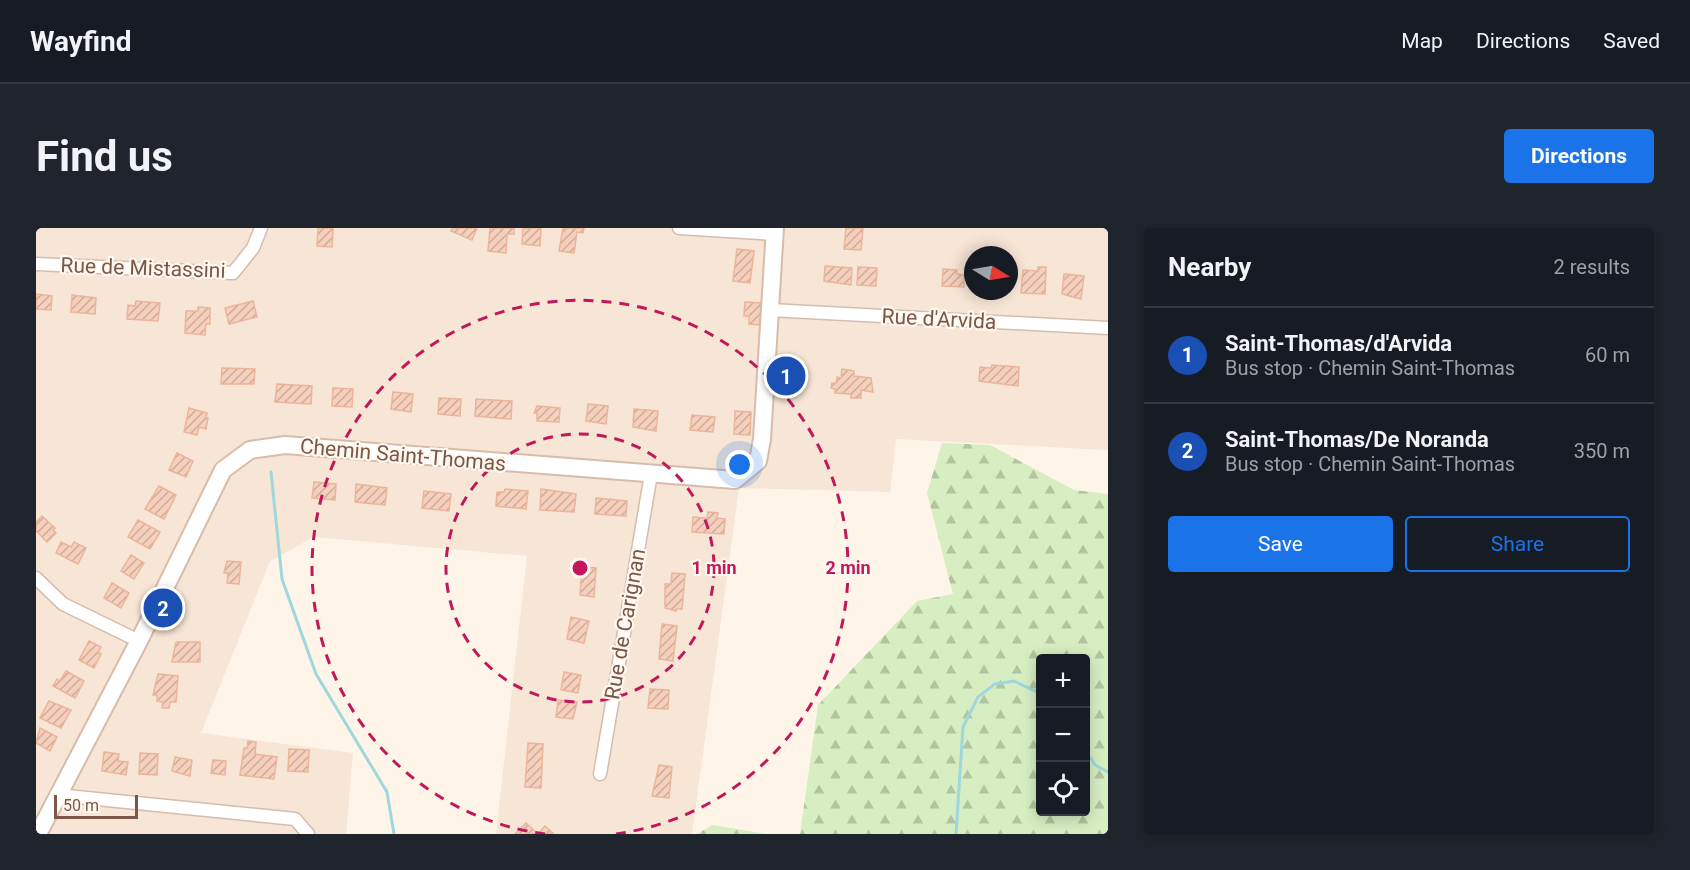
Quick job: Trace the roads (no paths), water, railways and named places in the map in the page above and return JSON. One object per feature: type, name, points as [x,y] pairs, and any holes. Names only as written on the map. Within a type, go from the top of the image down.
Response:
[{"type":"street","name":"Rue de Mistassini","points":[[36,264],[233,273],[253,248],[261,228]]},
{"type":"street","points":[[679,228],[775,231]]},
{"type":"street","name":"Chemin Saint-Thomas","points":[[38,834],[139,641],[223,470],[250,450],[285,445],[735,480],[758,461],[762,439],[775,231]]},
{"type":"street","name":"Rue d'Arvida","points":[[770,310],[1108,328]]},
{"type":"street","name":"Rue de Carignan","points":[[600,774],[651,474]]},
{"type":"street","points":[[36,578],[63,604],[139,641]]},
{"type":"street","points":[[57,795],[295,819],[308,834]]},
{"type":"waterway","points":[[271,472],[282,579],[316,674],[387,792],[394,834]]},
{"type":"waterway","points":[[956,834],[963,727],[978,697],[995,684],[1014,681],[1036,692]]},
{"type":"waterway","points":[[1090,757],[1095,765],[1108,772]]},
{"type":"place","name":"Saint-Thomas/d'Arvida","points":[[786,376]]},
{"type":"place","name":"Saint-Thomas/De Noranda","points":[[163,608]]}]
